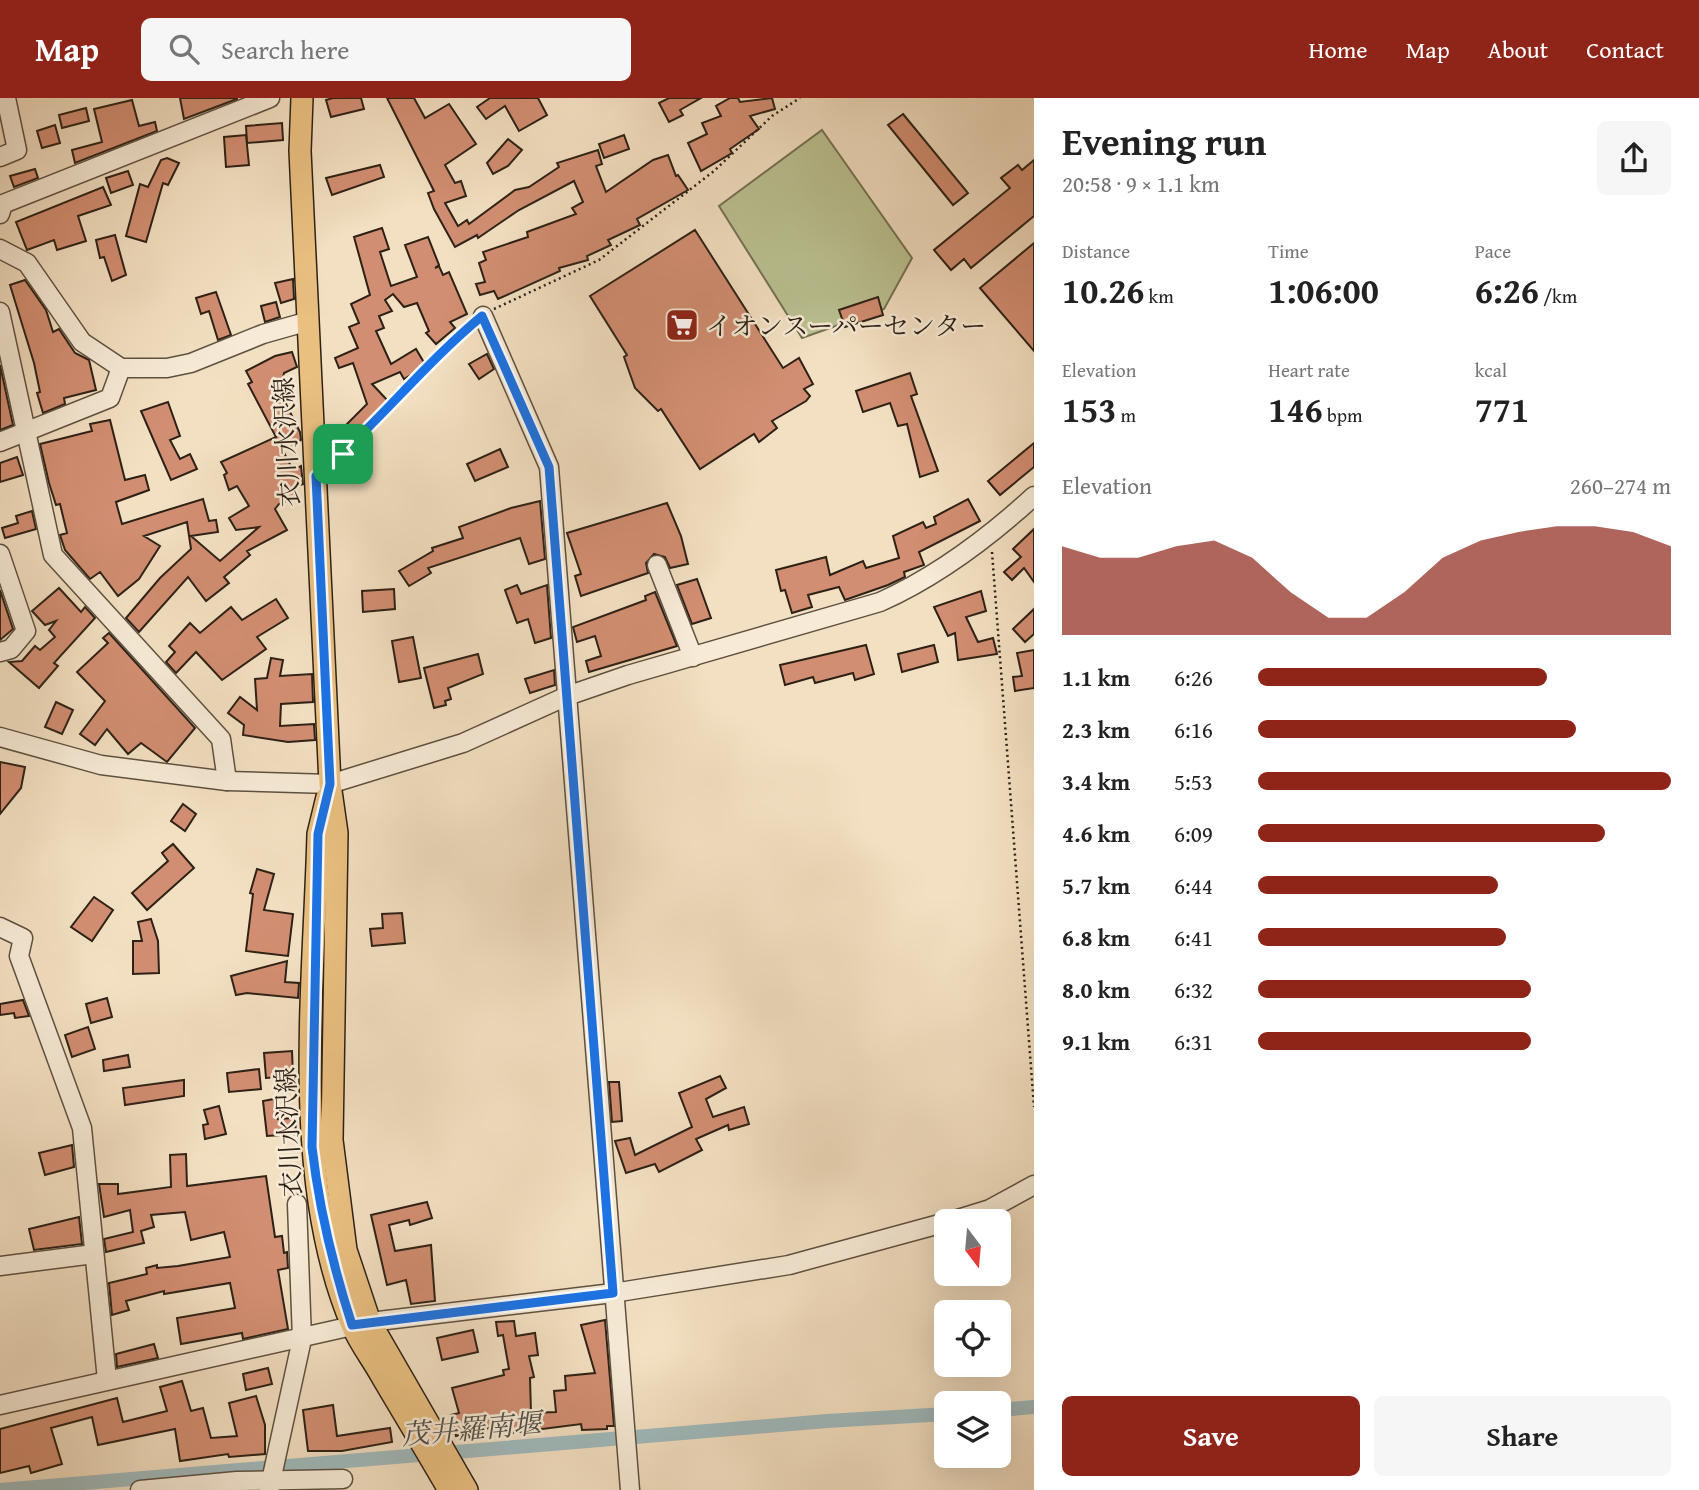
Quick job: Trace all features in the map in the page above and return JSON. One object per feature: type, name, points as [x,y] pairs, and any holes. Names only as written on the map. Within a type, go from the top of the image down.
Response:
[{"type":"main road","name":"衣川水沢線","points":[[302,98],[300,151],[330,784],[337,834],[332,1140],[346,1250],[361,1324],[393,1379],[449,1490]]},
{"type":"main road","name":"衣川水沢線","points":[[393,1379],[467,1490]]},
{"type":"street","points":[[0,157],[17,150],[6,98]]},
{"type":"street","points":[[0,214],[4,204],[270,98]]},
{"type":"street","points":[[0,249],[27,263],[82,342],[121,368],[167,368],[191,363],[262,334],[309,321]]},
{"type":"street","points":[[0,312],[53,555],[220,739],[227,781]]},
{"type":"street","points":[[482,316],[549,467],[630,1490]]},
{"type":"street","points":[[0,442],[110,398],[121,368]]},
{"type":"street","points":[[0,737],[101,765],[227,781],[330,784],[464,743],[567,696],[880,602],[934,575],[991,535],[1034,496]]},
{"type":"street","points":[[0,554],[26,631],[11,649],[0,652]]},
{"type":"street","points":[[657,565],[693,657]]},
{"type":"street","points":[[0,927],[23,938],[19,956],[82,1128],[107,1380]]},
{"type":"street","points":[[990,1209],[1034,1185]]},
{"type":"street","points":[[270,1483],[302,1339],[297,1205]]},
{"type":"street","points":[[0,1405],[361,1324],[613,1293],[789,1265],[934,1226]]},
{"type":"street","points":[[0,1266],[93,1254]]},
{"type":"street","points":[[140,1490],[343,1479]]},
{"type":"path","points":[[316,476],[343,454],[455,338],[482,316],[599,260],[714,171],[772,117],[800,98]]},
{"type":"path","points":[[991,535],[1034,1107]]},
{"type":"green space","points":[[822,130],[912,258],[884,309],[802,338],[719,206]]},
{"type":"building","points":[[180,98],[237,98],[237,99],[184,119]]},
{"type":"building","points":[[361,98],[364,109],[331,117],[326,100]]},
{"type":"building","points":[[387,98],[414,98],[425,118],[449,104],[476,144],[445,165],[455,183],[461,181],[466,196],[445,203],[458,226],[467,220],[469,224],[515,190],[529,187],[559,167],[557,163],[598,150],[602,164],[596,166],[606,192],[653,160],[668,155],[676,176],[678,175],[688,190],[637,219],[640,225],[608,240],[611,245],[587,256],[588,260],[559,268],[560,271],[498,299],[494,291],[480,295],[476,284],[485,282],[479,263],[486,260],[483,252],[528,237],[527,232],[576,214],[572,208],[583,202],[574,181],[519,210],[478,238],[477,235],[455,247],[428,193],[434,191]]},
{"type":"building","points":[[490,98],[538,98],[547,115],[519,131],[505,106],[486,119],[477,107]]},
{"type":"building","points":[[669,98],[701,98],[680,110],[683,115],[669,122],[659,103]]},
{"type":"building","points":[[730,98],[738,98],[740,102],[772,98],[775,109],[750,116],[759,129],[730,149],[732,153],[701,171],[688,143],[707,134],[702,123],[721,116],[716,106]]},
{"type":"building","points":[[132,100],[139,126],[155,122],[157,131],[75,163],[72,150],[102,142],[94,109]]},
{"type":"building","points":[[86,108],[89,121],[62,128],[59,115]]},
{"type":"building","points":[[903,114],[968,193],[953,205],[888,125]]},
{"type":"building","points":[[282,123],[283,140],[247,143],[246,126]]},
{"type":"building","points":[[55,125],[60,143],[42,148],[37,131]]},
{"type":"building","points":[[246,135],[249,165],[226,167],[224,137]]},
{"type":"building","points":[[624,135],[629,149],[604,158],[599,144]]},
{"type":"building","points":[[508,139],[522,150],[508,166],[493,174],[487,163]]},
{"type":"building","points":[[167,158],[179,163],[168,185],[163,183],[146,242],[126,236],[140,184],[148,187],[161,160]]},
{"type":"building","points":[[1034,160],[1034,216],[971,268],[964,259],[951,270],[934,250],[1010,188],[1001,178],[1018,165],[1022,170]]},
{"type":"building","points":[[380,165],[384,177],[332,195],[326,178]]},
{"type":"building","points":[[35,169],[38,178],[14,187],[10,176]]},
{"type":"building","points":[[128,171],[133,185],[111,193],[106,178]]},
{"type":"building","points":[[103,187],[111,205],[78,216],[86,241],[57,250],[54,240],[27,250],[16,222]]},
{"type":"building","points":[[382,228],[389,249],[380,252],[391,286],[417,277],[405,245],[428,237],[439,265],[435,268],[439,266],[443,275],[449,272],[467,314],[450,322],[455,328],[436,344],[426,333],[429,331],[417,303],[404,307],[393,294],[385,300],[392,311],[379,316],[384,328],[376,331],[391,364],[416,349],[426,366],[404,379],[400,372],[372,384],[389,402],[347,441],[339,432],[367,404],[353,363],[339,368],[335,358],[358,348],[349,327],[359,323],[351,304],[370,295],[354,237]]},
{"type":"building","name":"イオンスーパーセンター","points":[[695,230],[783,368],[799,358],[813,384],[804,389],[810,396],[806,401],[772,421],[777,428],[759,442],[754,434],[700,469],[661,409],[658,411],[635,388],[624,357],[627,355],[590,296]]},
{"type":"building","points":[[115,235],[126,275],[112,281],[104,257],[100,258],[96,240]]},
{"type":"building","points":[[1034,243],[1034,351],[980,288]]},
{"type":"building","points":[[293,279],[294,299],[281,303],[275,283]]},
{"type":"building","points":[[25,280],[46,310],[53,332],[59,329],[75,353],[89,360],[96,390],[64,398],[65,404],[43,413],[37,393],[40,392],[34,363],[10,285]]},
{"type":"building","points":[[216,292],[231,335],[218,340],[209,311],[201,314],[196,298]]},
{"type":"building","points":[[878,297],[883,315],[845,327],[839,310]]},
{"type":"building","points":[[276,302],[280,317],[265,322],[261,306]]},
{"type":"building","points":[[292,352],[297,367],[284,373],[283,377],[294,398],[285,402],[300,432],[301,440],[282,449],[293,470],[301,466],[303,484],[294,487],[298,496],[279,504],[275,509],[287,530],[247,551],[250,555],[224,577],[229,583],[206,601],[188,577],[139,632],[126,618],[160,578],[191,549],[187,522],[144,536],[160,546],[139,579],[118,596],[100,572],[90,579],[65,550],[60,535],[67,533],[60,504],[56,505],[49,483],[40,444],[92,431],[90,424],[110,420],[125,480],[145,475],[149,490],[116,502],[122,524],[203,499],[209,521],[216,520],[218,532],[191,536],[220,561],[259,527],[236,530],[229,518],[249,506],[237,486],[229,490],[224,475],[227,473],[221,462],[276,437],[248,384],[252,382],[246,371],[275,356]]},
{"type":"building","points":[[487,354],[494,369],[479,379],[469,364]]},
{"type":"building","points":[[0,365],[13,425],[0,430]]},
{"type":"building","points":[[910,373],[917,394],[911,396],[938,471],[920,477],[907,424],[898,426],[890,403],[863,412],[856,391]]},
{"type":"building","points":[[168,402],[180,436],[170,440],[180,459],[190,454],[197,469],[171,480],[141,411]]},
{"type":"building","points":[[1034,443],[1034,467],[1000,495],[988,481]]},
{"type":"building","points":[[500,449],[508,467],[475,481],[467,464]]},
{"type":"building","points":[[17,457],[23,475],[0,482],[0,463]]},
{"type":"building","points":[[968,499],[980,521],[919,552],[924,565],[904,572],[905,577],[888,585],[845,600],[839,587],[808,595],[812,607],[792,613],[785,590],[781,591],[776,570],[826,557],[830,575],[863,561],[866,568],[899,558],[893,536],[923,522],[926,528],[936,524],[934,517]]},
{"type":"building","points":[[540,501],[545,559],[529,564],[520,538],[428,568],[431,573],[409,586],[399,571],[433,551],[432,548],[463,538],[459,527],[511,508]]},
{"type":"building","points":[[667,503],[681,536],[688,564],[670,568],[665,557],[654,554],[646,563],[648,573],[581,596],[575,576],[581,574],[567,533]]},
{"type":"building","points":[[32,511],[36,529],[5,538],[2,528],[18,523],[16,516]]},
{"type":"building","points":[[1034,529],[1034,582],[1024,568],[1012,580],[1004,572],[1021,557],[1013,549]]},
{"type":"building","points":[[697,579],[711,618],[692,624],[677,585]]},
{"type":"building","points":[[517,585],[521,594],[547,585],[551,638],[535,643],[528,619],[517,623],[505,590]]},
{"type":"building","points":[[59,588],[81,612],[85,607],[95,618],[54,663],[58,666],[39,688],[9,662],[22,661],[35,646],[40,650],[55,637],[49,630],[56,621],[45,625],[32,611]]},
{"type":"building","points":[[394,589],[395,609],[363,612],[362,591]]},
{"type":"building","points":[[0,590],[13,629],[0,640]]},
{"type":"building","points":[[981,591],[986,611],[966,617],[978,642],[993,638],[997,654],[958,660],[955,633],[948,636],[934,607]]},
{"type":"building","points":[[655,592],[677,646],[589,672],[586,661],[601,656],[595,636],[577,642],[573,627],[646,600],[645,596]]},
{"type":"building","points":[[276,599],[288,618],[257,637],[266,649],[222,680],[196,652],[176,673],[166,662],[175,652],[169,646],[190,623],[200,633],[231,607],[242,620]]},
{"type":"building","points":[[1034,609],[1034,634],[1025,642],[1013,629]]},
{"type":"building","points":[[109,633],[195,728],[167,762],[141,743],[128,754],[107,729],[95,745],[80,734],[105,701],[77,672],[108,643],[103,638]]},
{"type":"building","points":[[413,637],[421,678],[399,682],[392,641]]},
{"type":"building","points":[[866,645],[874,674],[855,680],[853,673],[815,683],[813,677],[785,685],[780,665]]},
{"type":"building","points":[[934,645],[938,662],[902,672],[898,654]]},
{"type":"building","points":[[1034,650],[1034,688],[1015,691],[1013,677],[1022,676],[1017,653]]},
{"type":"building","points":[[478,654],[483,674],[448,688],[451,699],[445,701],[446,705],[434,708],[424,668]]},
{"type":"building","points":[[271,658],[283,660],[280,676],[312,674],[313,702],[281,704],[280,726],[314,724],[315,740],[288,742],[243,735],[244,725],[228,713],[240,697],[257,710],[255,679],[267,678]]},
{"type":"building","points":[[554,670],[555,685],[530,693],[525,679]]},
{"type":"building","points":[[56,702],[73,710],[62,734],[45,727]]},
{"type":"building","points":[[0,762],[25,767],[21,788],[0,814]]},
{"type":"building","points":[[183,804],[196,814],[185,831],[171,821]]},
{"type":"building","points":[[173,844],[194,868],[147,910],[132,893],[168,861],[162,853]]},
{"type":"building","points":[[257,869],[274,874],[264,910],[293,914],[288,956],[246,951],[253,894],[250,893]]},
{"type":"building","points":[[94,897],[113,910],[92,941],[71,927]]},
{"type":"building","points":[[402,913],[405,943],[372,946],[370,929],[383,928],[382,914]]},
{"type":"building","points":[[151,919],[158,941],[159,973],[133,974],[133,941],[142,941],[138,922]]},
{"type":"building","points":[[287,961],[285,982],[299,983],[298,998],[247,993],[236,995],[231,976]]},
{"type":"building","points":[[107,998],[112,1017],[91,1023],[86,1004]]},
{"type":"building","points":[[23,1000],[29,1016],[15,1018],[14,1013],[0,1015],[0,1004]]},
{"type":"building","points":[[88,1027],[95,1049],[72,1057],[65,1035]]},
{"type":"building","points":[[292,1051],[293,1076],[266,1078],[264,1053]]},
{"type":"building","points":[[128,1055],[130,1067],[104,1071],[103,1060]]},
{"type":"building","points":[[259,1069],[261,1089],[229,1092],[227,1073]]},
{"type":"building","points":[[720,1076],[726,1088],[706,1099],[713,1117],[744,1107],[749,1124],[729,1130],[728,1125],[696,1139],[702,1150],[659,1172],[655,1164],[626,1173],[615,1141],[630,1138],[635,1155],[692,1127],[679,1093]]},
{"type":"building","points":[[184,1080],[184,1096],[125,1105],[123,1088]]},
{"type":"building","points":[[609,1082],[619,1082],[622,1121],[612,1122]]},
{"type":"building","points":[[274,1099],[278,1119],[295,1118],[296,1134],[267,1136],[263,1101]]},
{"type":"building","points":[[219,1106],[226,1134],[205,1139],[203,1125],[208,1124],[204,1110]]},
{"type":"building","points":[[72,1145],[74,1167],[45,1175],[39,1153]]},
{"type":"building","points":[[186,1154],[187,1186],[266,1176],[275,1237],[282,1236],[284,1253],[287,1252],[288,1268],[278,1270],[288,1329],[243,1339],[242,1333],[181,1344],[177,1318],[235,1308],[230,1283],[164,1294],[164,1291],[126,1301],[129,1310],[112,1315],[109,1283],[147,1274],[146,1268],[157,1265],[157,1268],[178,1266],[230,1257],[224,1232],[191,1240],[185,1212],[151,1215],[154,1227],[141,1231],[144,1243],[106,1252],[104,1239],[133,1232],[130,1210],[104,1217],[99,1184],[118,1184],[118,1194],[171,1187],[170,1155]]},
{"type":"building","points":[[427,1202],[432,1218],[410,1225],[409,1220],[389,1225],[395,1251],[431,1245],[435,1301],[411,1304],[406,1280],[387,1285],[371,1215]]},
{"type":"building","points":[[79,1217],[82,1244],[34,1250],[29,1229]]},
{"type":"building","points":[[605,1320],[614,1426],[607,1426],[607,1429],[582,1430],[581,1424],[510,1433],[510,1423],[456,1436],[451,1415],[459,1413],[452,1388],[504,1375],[503,1370],[509,1369],[503,1335],[498,1336],[496,1322],[514,1321],[516,1336],[535,1333],[538,1355],[529,1356],[534,1377],[530,1378],[531,1413],[556,1412],[554,1391],[566,1390],[565,1376],[595,1373],[581,1325]]},
{"type":"building","points":[[473,1330],[478,1352],[442,1360],[437,1338]]},
{"type":"building","points":[[154,1344],[158,1358],[117,1367],[116,1354]]},
{"type":"building","points":[[268,1368],[272,1384],[246,1390],[243,1374]]},
{"type":"building","points":[[182,1381],[191,1411],[203,1408],[211,1438],[237,1436],[229,1403],[256,1396],[265,1425],[265,1454],[229,1457],[228,1454],[180,1461],[175,1429],[98,1445],[92,1417],[51,1428],[62,1464],[31,1473],[29,1466],[0,1473],[0,1429],[117,1398],[123,1422],[167,1411],[160,1387]]},
{"type":"building","points":[[333,1405],[337,1436],[390,1428],[392,1442],[342,1451],[308,1451],[303,1410]]},
{"type":"waterway","name":"茂井羅南堰","points":[[1011,1409],[1034,1407]]},
{"type":"waterway","name":"茂井羅南堰","points":[[0,1490],[827,1421],[934,1415]]},
{"type":"place","name":"イオンスーパーセンター","points":[[682,325]]},
{"type":"route","points":[[482,316],[549,467],[613,1293],[352,1325],[330,1255],[317,1196],[312,1147],[318,834],[330,784],[316,476],[343,454],[455,338],[482,316]]}]
